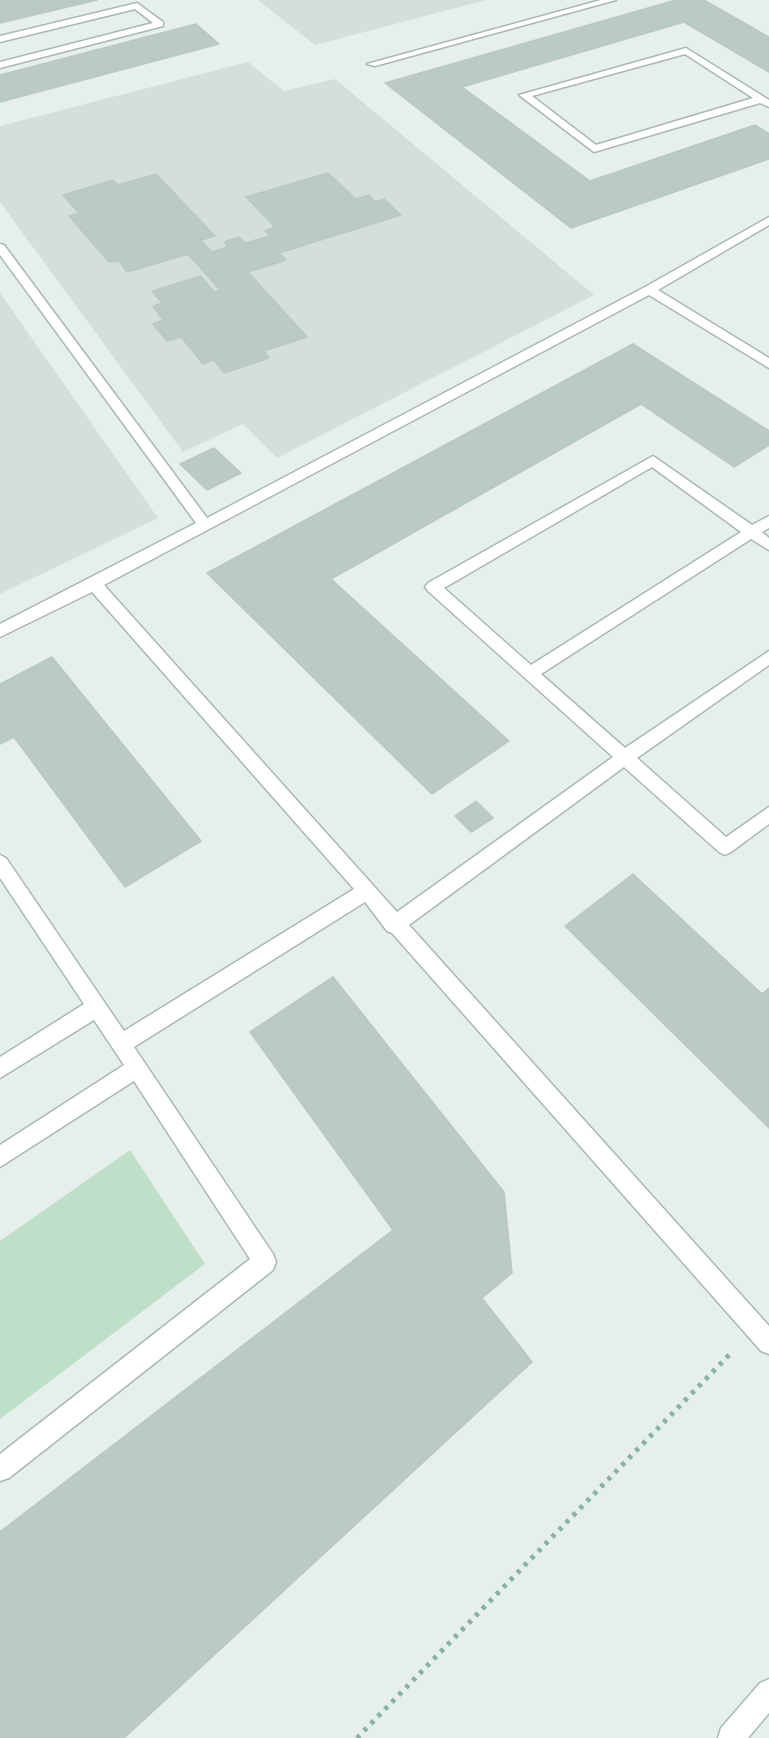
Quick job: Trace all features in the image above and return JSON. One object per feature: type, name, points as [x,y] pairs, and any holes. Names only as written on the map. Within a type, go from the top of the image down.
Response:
[{"type":"street","points":[[372,64],[611,0]]},
{"type":"street","points":[[0,39],[137,6],[160,24],[0,65]]},
{"type":"street","points":[[686,51],[765,101],[594,149],[524,95],[686,51]]},
{"type":"street","points":[[0,631],[206,526],[648,290],[769,220]]},
{"type":"street","points":[[0,247],[206,526]]},
{"type":"street","points":[[648,290],[769,364]]},
{"type":"street","points":[[769,545],[653,461],[433,587],[725,847],[769,814]]},
{"type":"street","points":[[530,673],[769,521]]},
{"type":"street","points":[[94,584],[394,925],[762,1336]]},
{"type":"street","points":[[394,925],[624,758],[769,657]]},
{"type":"street","points":[[0,863],[265,1262],[0,1469]]},
{"type":"street","points":[[121,1044],[365,892]]},
{"type":"street","points":[[0,1068],[97,1007]]},
{"type":"street","points":[[0,1157],[136,1068]]},
{"type":"street","points":[[731,1738],[769,1692]]},
{"type":"path","points":[[357,1738],[762,1336]]},
{"type":"shaded area","points":[[258,0],[486,0],[315,45]]},
{"type":"shaded area","points":[[248,62],[284,91],[335,79],[594,295],[277,458],[243,424],[183,452],[0,202],[0,126]]},
{"type":"shaded area","points":[[0,293],[158,518],[0,594]]},
{"type":"green space","points":[[130,1150],[205,1264],[0,1419],[0,1241]]},
{"type":"building","points":[[0,0],[97,0],[0,23]]},
{"type":"building","points":[[676,0],[704,0],[769,37],[769,72],[684,22],[462,87],[590,181],[755,125],[769,134],[769,159],[571,228],[385,83]]},
{"type":"building","points":[[196,24],[219,44],[0,102],[0,75]]},
{"type":"building","points":[[328,173],[356,199],[369,195],[375,202],[384,199],[401,215],[279,253],[286,260],[248,272],[307,337],[264,351],[269,358],[224,373],[214,360],[203,364],[181,337],[167,341],[153,324],[163,320],[153,306],[162,303],[152,291],[201,276],[214,292],[220,290],[188,254],[127,272],[119,261],[109,262],[69,216],[79,213],[63,195],[113,180],[118,185],[156,174],[215,236],[201,240],[212,252],[228,247],[224,242],[239,237],[245,243],[270,236],[265,231],[275,227],[246,197]]},
{"type":"building","points":[[633,344],[769,431],[769,445],[734,467],[641,404],[331,579],[509,741],[432,794],[207,573]]},
{"type":"building","points":[[214,448],[241,473],[207,490],[180,464]]},
{"type":"building","points":[[52,657],[201,841],[125,887],[14,737],[0,744],[0,684]]},
{"type":"building","points":[[476,801],[493,818],[471,832],[455,816]]},
{"type":"building","points":[[633,874],[762,994],[769,988],[769,1128],[565,926]]},
{"type":"building","points":[[333,977],[504,1192],[512,1273],[482,1298],[532,1362],[124,1738],[0,1738],[0,1532],[393,1230],[250,1032]]}]
